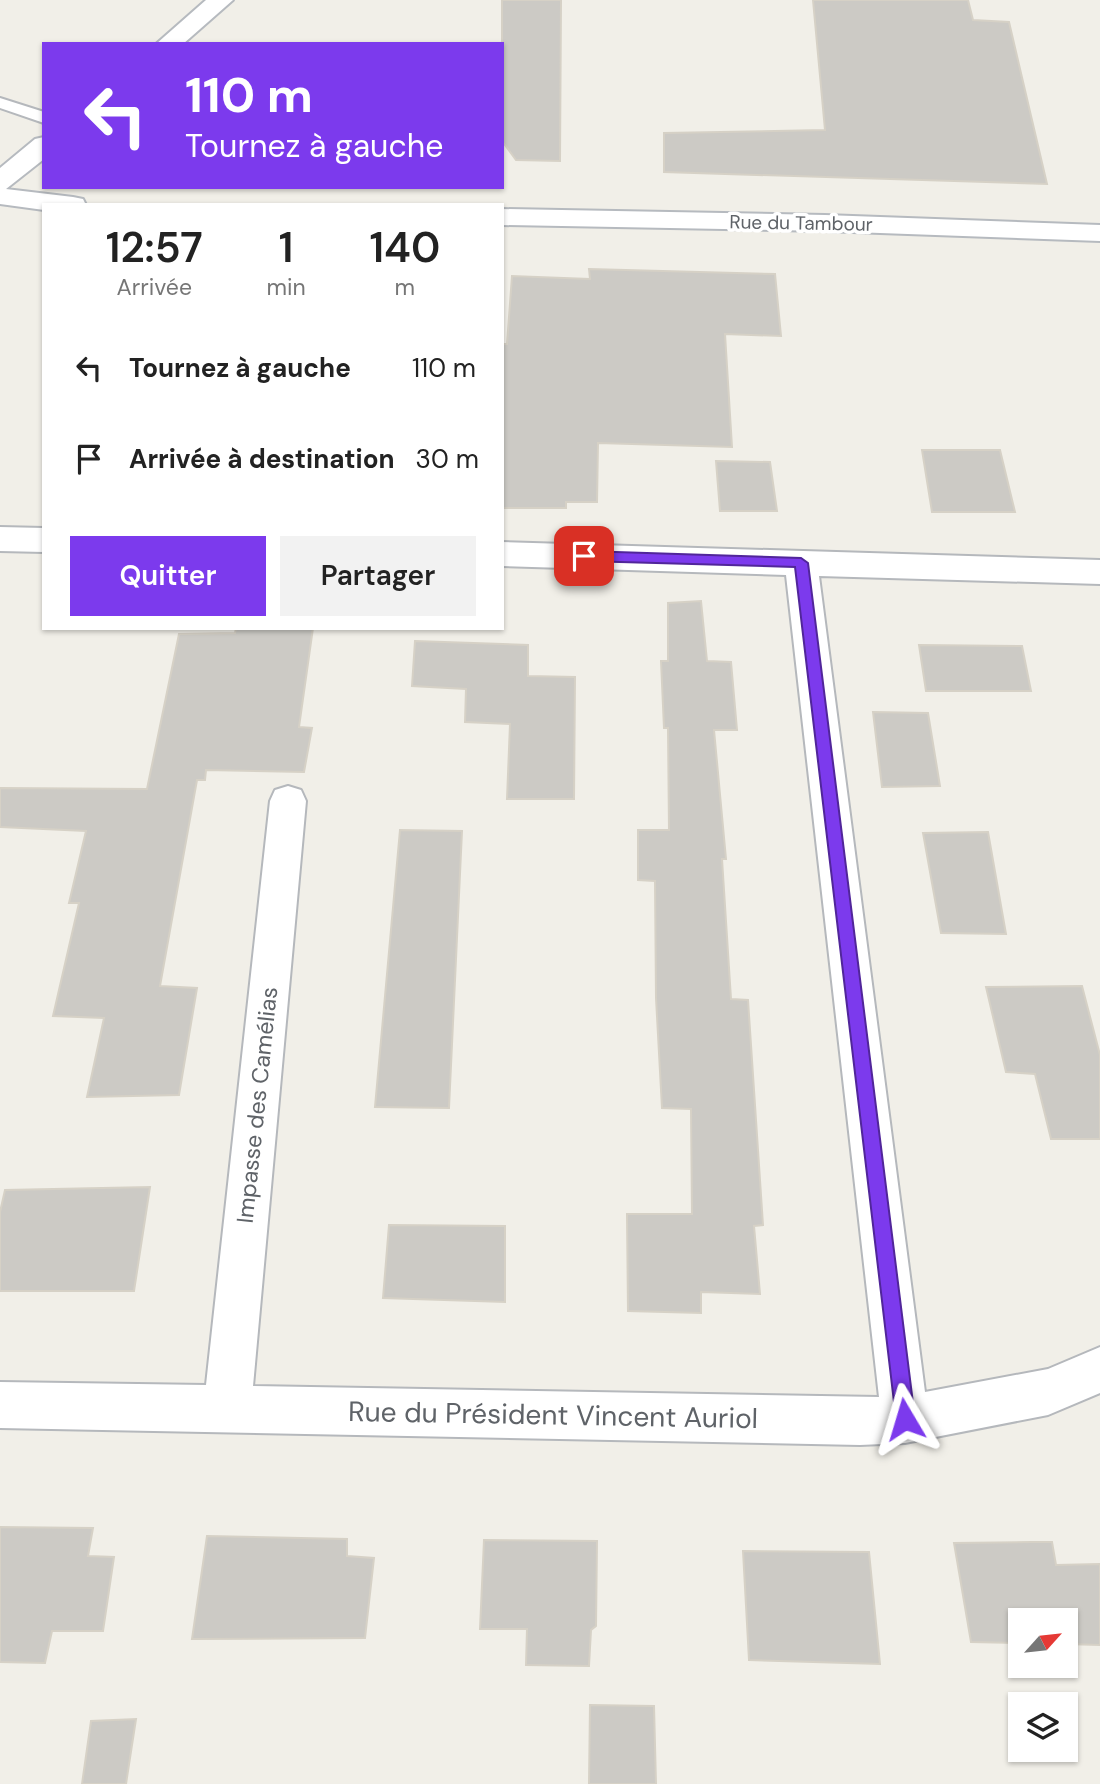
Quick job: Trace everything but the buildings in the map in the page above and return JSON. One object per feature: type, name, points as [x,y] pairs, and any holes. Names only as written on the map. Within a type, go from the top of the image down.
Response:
[{"type":"street","points":[[170,42],[221,0]]},
{"type":"street","points":[[0,182],[42,147]]},
{"type":"street","points":[[0,196],[57,203]]},
{"type":"street","name":"Rue du Tambour","points":[[504,217],[1100,233]]},
{"type":"street","points":[[0,539],[42,540]]},
{"type":"street","points":[[504,554],[1100,572]]},
{"type":"street","points":[[801,563],[905,1419]]},
{"type":"street","name":"Impasse des Camélias","points":[[227,1409],[288,801]]},
{"type":"street","name":"Rue du Président Vincent Auriol","points":[[0,1405],[860,1421],[905,1419],[1048,1392],[1100,1370]]},
{"type":"lane","points":[[0,103],[42,117]]},
{"type":"route","points":[[584,556],[801,563],[905,1419]]}]
